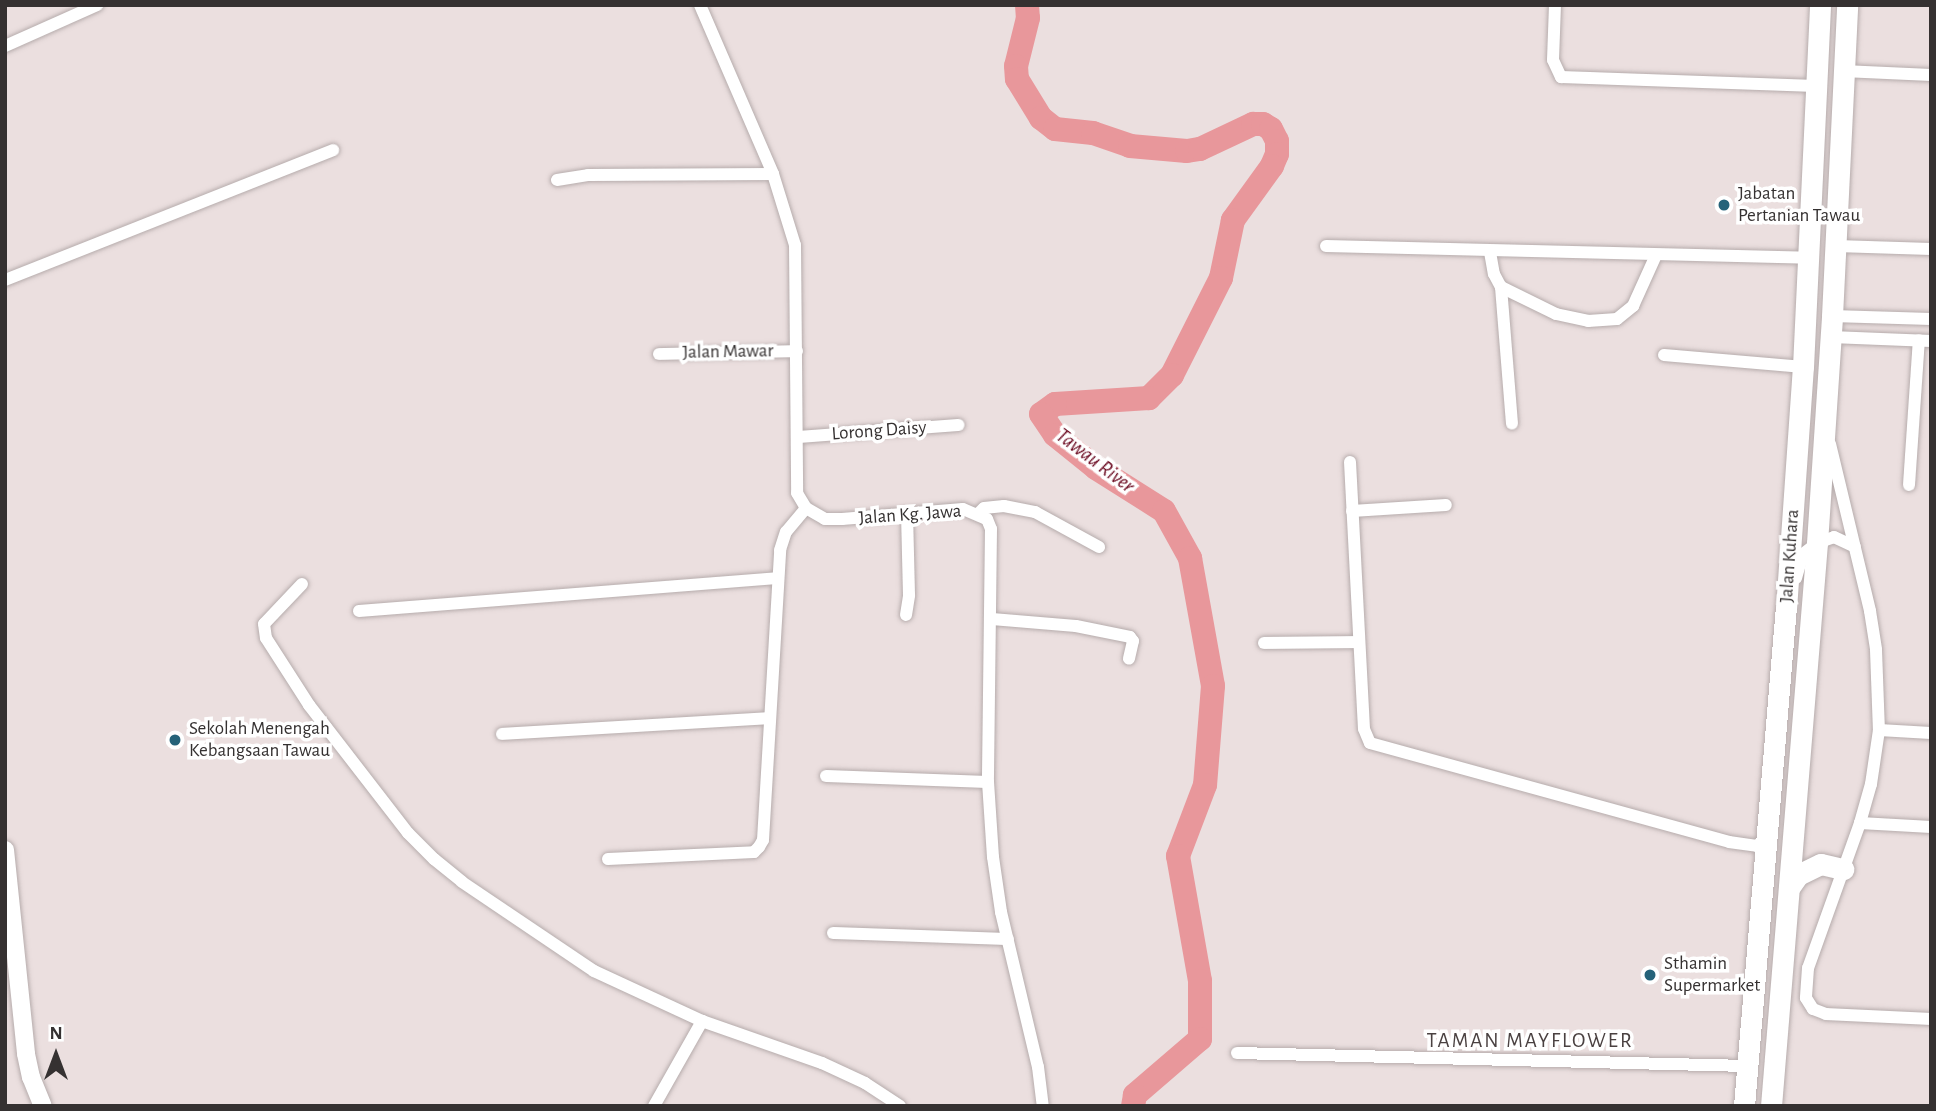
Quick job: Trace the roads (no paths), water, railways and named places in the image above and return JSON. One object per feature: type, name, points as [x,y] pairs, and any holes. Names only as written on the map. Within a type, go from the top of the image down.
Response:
[{"type":"main road","name":"Jalan Kuhara","points":[[1744,1106],[1768,836],[1803,367],[1820,5]]},
{"type":"main road","name":"Jalan Kuhara","points":[[1771,1106],[1817,542],[1836,246],[1847,5]]},
{"type":"main road","points":[[1789,888],[1798,876],[1821,864],[1843,869]]},
{"type":"street","points":[[5,46],[97,5]]},
{"type":"street","points":[[608,859],[754,852],[759,848],[763,840],[778,578],[786,533],[806,508],[797,493],[795,245],[773,174],[699,5]]},
{"type":"street","points":[[1555,5],[1553,60],[1561,78],[1816,86]]},
{"type":"street","points":[[1843,71],[1931,75]]},
{"type":"street","points":[[5,280],[334,150]]},
{"type":"street","points":[[557,180],[588,175],[773,174]]},
{"type":"street","points":[[1326,246],[1809,258]]},
{"type":"street","points":[[1836,246],[1931,248]]},
{"type":"street","points":[[1490,251],[1494,274],[1501,287],[1511,424]]},
{"type":"street","points":[[1501,287],[1556,314],[1588,321],[1617,319],[1633,306],[1656,255]]},
{"type":"street","points":[[1831,326],[1931,319]]},
{"type":"street","points":[[1831,326],[1925,340],[1909,485]]},
{"type":"street","name":"Jalan Mawar","points":[[659,354],[797,351]]},
{"type":"street","points":[[1664,355],[1803,367]]},
{"type":"street","points":[[1825,422],[1876,650],[1879,730],[1871,784],[1860,824],[1808,968],[1806,998],[1813,1009],[1826,1014],[1931,1019]]},
{"type":"street","name":"Lorong Daisy","points":[[798,437],[959,425]]},
{"type":"street","points":[[1350,462],[1364,729],[1370,743],[1379,748],[1729,842],[1757,846],[1768,836]]},
{"type":"street","points":[[1352,511],[1446,505]]},
{"type":"street","points":[[978,514],[984,508],[1004,506],[1035,512],[1099,547]]},
{"type":"street","name":"Jalan Kg. Jawa","points":[[806,508],[825,519],[963,509],[987,520],[991,529],[988,782],[995,876],[1027,1015],[1043,1106]]},
{"type":"street","points":[[906,615],[909,595],[907,513]]},
{"type":"street","points":[[1786,609],[1803,554],[1817,542],[1834,537],[1854,548]]},
{"type":"street","points":[[359,611],[778,578]]},
{"type":"street","points":[[302,584],[264,624],[266,638],[309,705],[408,833],[462,882],[594,971],[702,1021],[821,1063],[865,1083],[900,1106]]},
{"type":"street","points":[[992,619],[1076,626],[1130,637],[1133,641],[1129,659]]},
{"type":"street","points":[[1264,643],[1358,642]]},
{"type":"street","points":[[502,734],[771,718]]},
{"type":"street","points":[[1879,730],[1931,733]]},
{"type":"street","points":[[826,776],[988,782]]},
{"type":"street","points":[[1860,824],[1931,827]]},
{"type":"street","points":[[5,850],[26,1054],[37,1096],[43,1106]]},
{"type":"street","points":[[832,933],[1008,939]]},
{"type":"street","points":[[654,1106],[702,1021]]},
{"type":"street","points":[[1237,1053],[1747,1066]]},
{"type":"waterway","name":"Tawau River","points":[[1027,5],[1028,18],[1016,66],[1017,79],[1041,118],[1055,129],[1093,133],[1130,146],[1187,151],[1200,149],[1253,124],[1263,124],[1271,129],[1277,141],[1277,154],[1272,166],[1233,220],[1221,278],[1172,375],[1149,398],[1055,404],[1041,414],[1055,435],[1096,468],[1164,511],[1190,558],[1213,686],[1205,785],[1178,856],[1200,981],[1200,1039],[1135,1095],[1133,1106]]},
{"type":"place","name":"Jabatan Pertanian Tawau","points":[[1724,205]]},
{"type":"place","name":"Sekolah Menengah Kebangsaan Tawau","points":[[175,740]]},
{"type":"place","name":"Sthamin Supermarket","points":[[1650,975]]},
{"type":"district","name":"TAMAN MAYFLOWER","points":[[1530,1041]]}]
